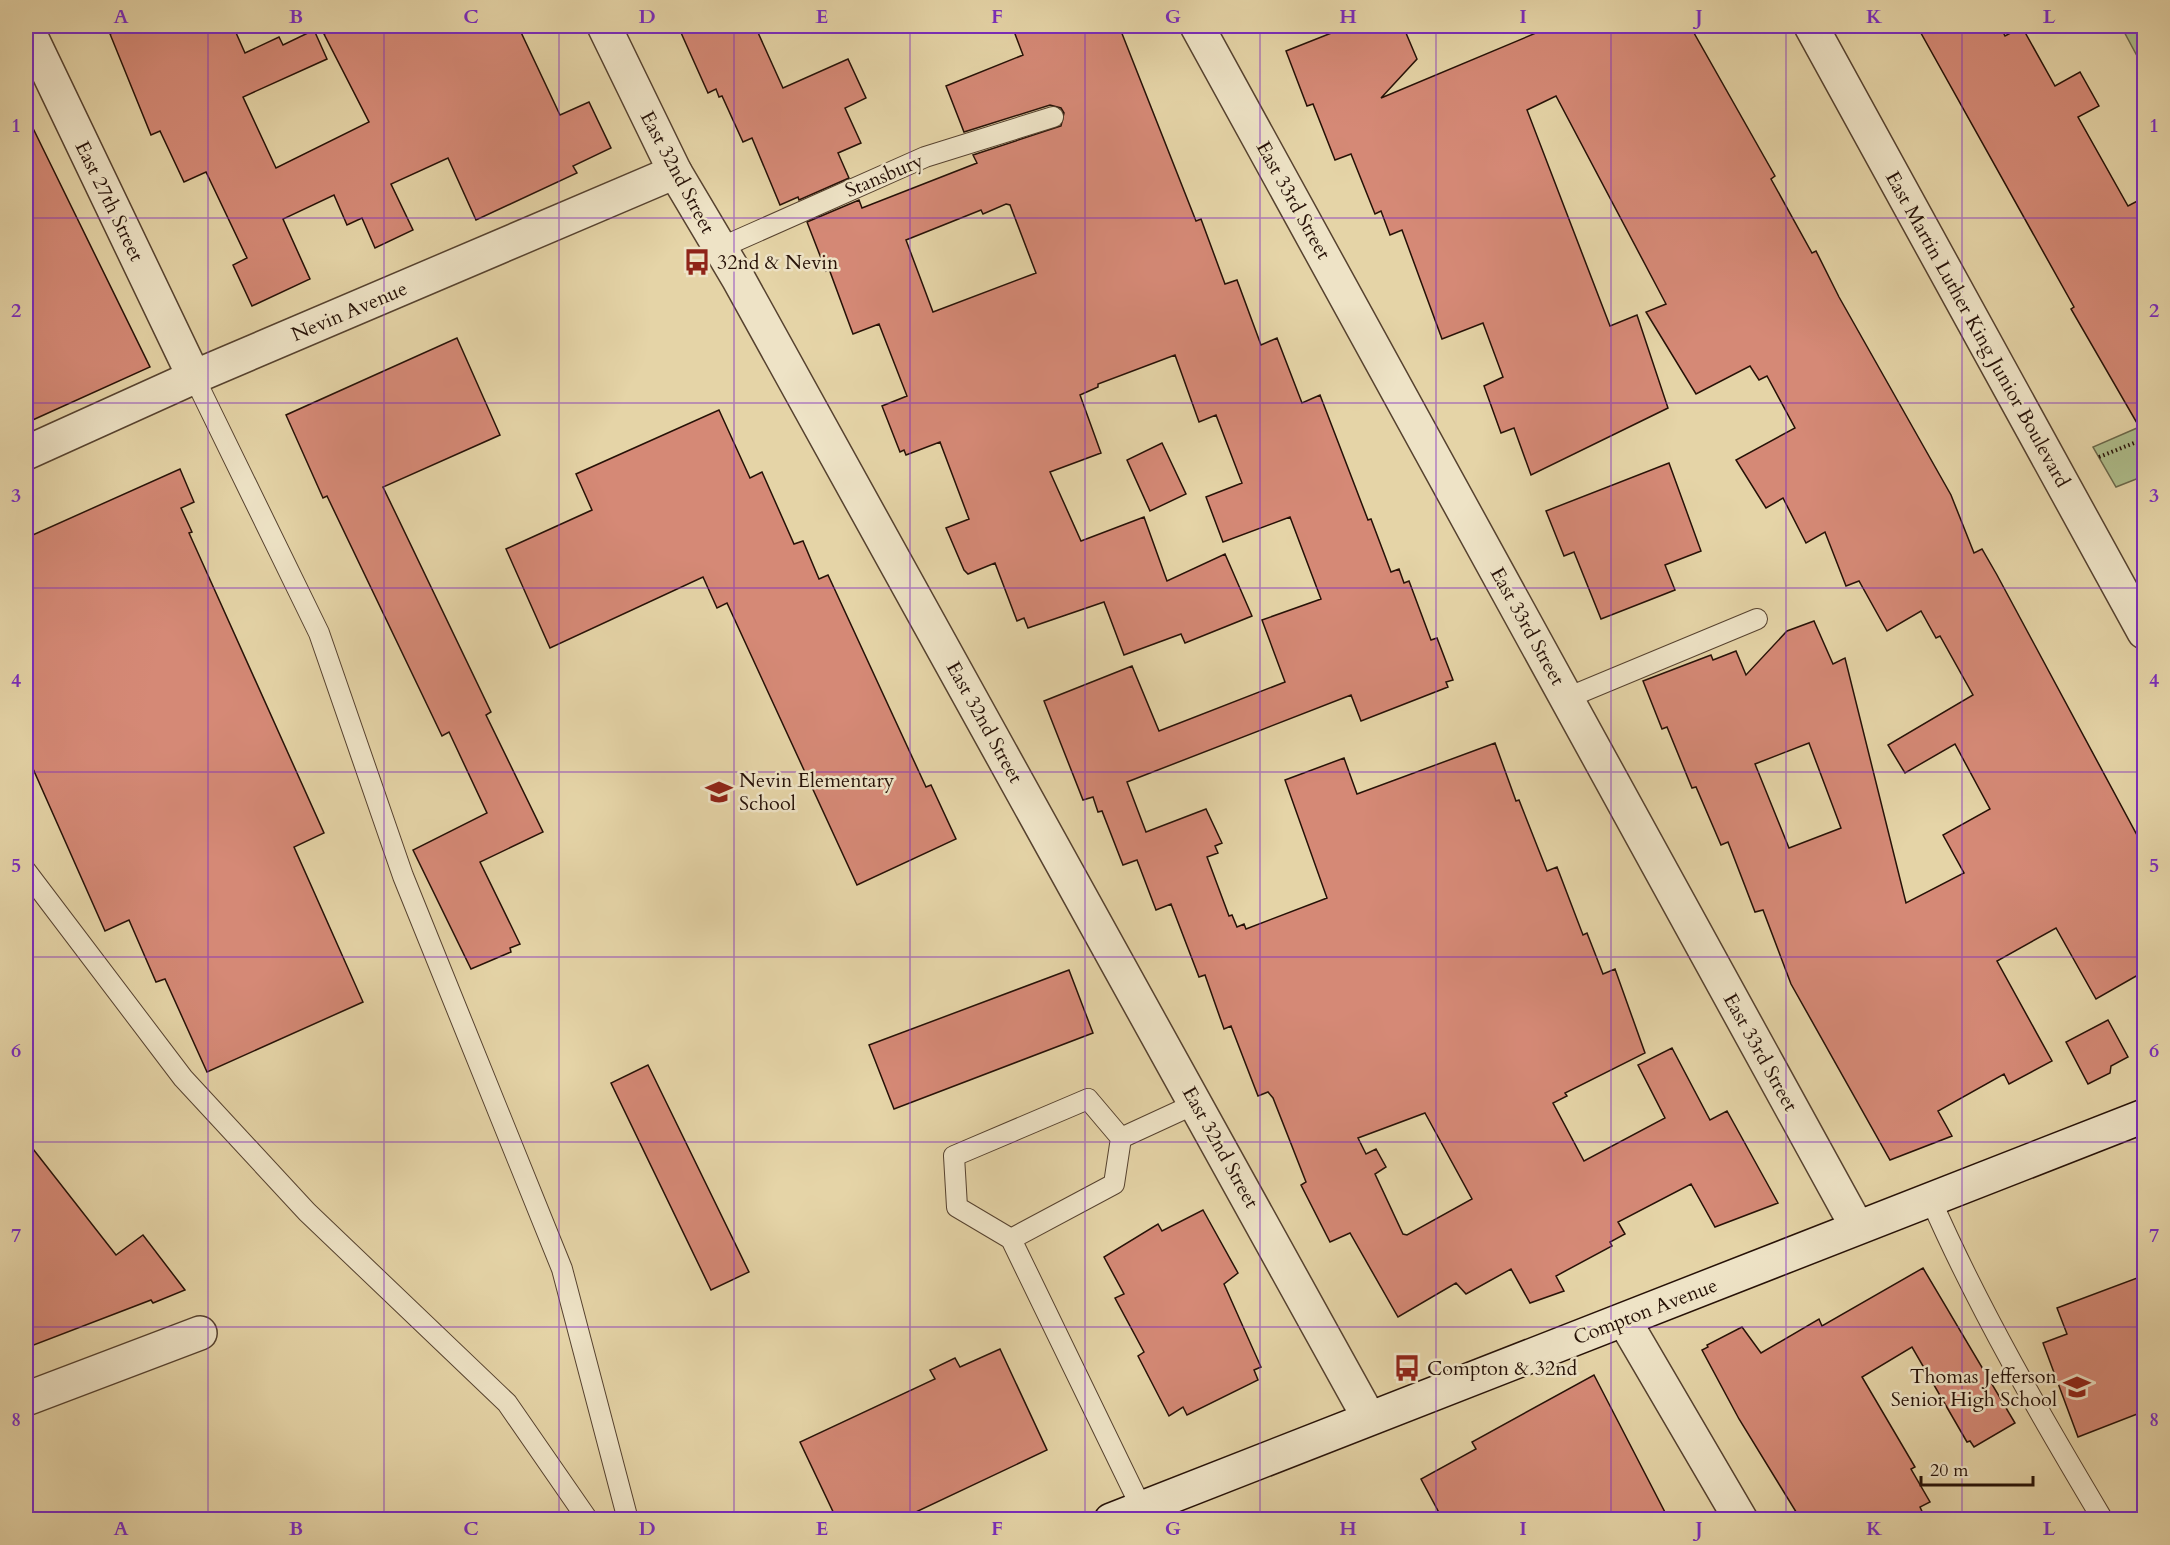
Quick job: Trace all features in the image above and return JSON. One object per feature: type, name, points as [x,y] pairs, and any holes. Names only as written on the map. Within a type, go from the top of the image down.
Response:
[{"type":"street","name":"East 27th Street","points":[[26,26],[194,377]]},
{"type":"street","name":"East 32nd Street","points":[[604,26],[675,172],[720,248],[1197,1103],[1369,1418]]},
{"type":"street","name":"East 33rd Street","points":[[1197,26],[1857,1227]]},
{"type":"street","name":"East Martin Luther King Junior Boulevard","points":[[1811,26],[2145,632]]},
{"type":"street","name":"Nevin Avenue","points":[[26,453],[194,377],[675,172]]},
{"type":"street","name":"Compton Avenue","points":[[1111,1520],[2145,1116]]},
{"type":"street","points":[[1624,1320],[1741,1520]]},
{"type":"street","points":[[26,1399],[200,1333]]},
{"type":"lane","name":"Stansbury","points":[[720,248],[925,157],[1053,117]]},
{"type":"lane","points":[[194,377],[319,633],[403,876],[562,1269],[628,1520]]},
{"type":"lane","points":[[1567,698],[1757,619]]},
{"type":"lane","points":[[26,871],[183,1078],[307,1212],[507,1403],[588,1520]]},
{"type":"lane","points":[[1011,1239],[1114,1184],[1121,1138],[1088,1099],[954,1156],[957,1207],[1011,1239],[1141,1508]]},
{"type":"lane","points":[[1121,1138],[1197,1103]]},
{"type":"lane","points":[[1931,1200],[1956,1258],[2103,1520]]},
{"type":"path","points":[[2099,457],[2145,439]]},
{"type":"green space","points":[[2121,26],[2144,26],[2144,69]]},
{"type":"green space","points":[[2144,425],[2144,476],[2116,487],[2093,447]]},
{"type":"building","points":[[129,26],[233,26],[245,53],[279,37],[283,45],[314,30],[327,59],[243,97],[276,168],[369,122],[324,34],[342,26],[518,26],[560,115],[589,102],[611,148],[573,166],[577,173],[476,220],[448,158],[391,184],[413,230],[375,248],[362,218],[347,225],[334,195],[283,219],[310,279],[252,306],[233,265],[247,258],[206,172],[184,182],[160,131],[151,135],[110,34]]},
{"type":"building","points":[[678,26],[755,26],[783,88],[848,59],[866,98],[845,108],[861,143],[838,153],[849,178],[799,200],[798,197],[780,205],[752,138],[743,142],[722,96],[719,97],[716,89],[708,93]]},
{"type":"building","points":[[1012,26],[1119,26],[1196,221],[1201,219],[1225,284],[1237,280],[1261,345],[1277,338],[1302,403],[1320,395],[1368,520],[1371,519],[1391,572],[1399,569],[1404,583],[1409,581],[1431,640],[1437,638],[1453,680],[1446,682],[1448,687],[1361,721],[1351,695],[1127,782],[1146,832],[1206,809],[1222,843],[1215,846],[1218,853],[1207,857],[1229,916],[1232,915],[1237,927],[1244,924],[1246,929],[1327,898],[1285,780],[1344,758],[1357,794],[1495,743],[1516,801],[1519,800],[1547,871],[1557,867],[1583,935],[1587,933],[1603,974],[1615,969],[1645,1053],[1565,1093],[1567,1096],[1553,1103],[1584,1161],[1665,1118],[1638,1065],[1672,1048],[1710,1120],[1727,1111],[1778,1203],[1715,1227],[1691,1184],[1618,1222],[1625,1234],[1610,1242],[1612,1246],[1556,1276],[1564,1291],[1530,1303],[1511,1269],[1466,1294],[1456,1283],[1398,1317],[1350,1233],[1330,1242],[1301,1185],[1306,1182],[1273,1098],[1268,1092],[1258,1096],[1231,1026],[1224,1029],[1205,975],[1199,977],[1171,904],[1156,910],[1137,860],[1123,865],[1102,811],[1098,812],[1093,797],[1083,800],[1044,701],[1132,666],[1159,731],[1285,682],[1262,620],[1321,599],[1290,517],[1223,542],[1206,497],[1242,483],[1216,415],[1199,422],[1175,355],[1098,384],[1098,387],[1080,395],[1101,453],[1050,472],[1081,541],[1144,517],[1167,581],[1225,554],[1252,616],[1185,643],[1181,634],[1124,655],[1104,602],[1028,628],[1024,618],[1017,621],[995,563],[968,574],[964,570],[946,528],[969,519],[940,442],[906,455],[904,450],[900,452],[882,406],[907,396],[879,324],[853,334],[829,269],[826,271],[807,222],[859,200],[862,208],[977,163],[973,155],[1061,126],[1064,113],[1061,108],[1050,105],[964,132],[946,86],[1023,55]],"holes":[[[1006,204],[1010,205],[1036,273],[933,312],[906,240],[981,210],[983,214]],[[1425,1113],[1472,1199],[1407,1235],[1403,1234],[1375,1174],[1386,1167],[1376,1149],[1366,1154],[1358,1138]]]},
{"type":"building","points":[[1349,26],[1403,26],[1417,59],[1381,98],[1536,33],[1531,26],[1690,26],[1775,176],[1771,179],[1812,253],[1816,251],[1839,297],[1951,495],[1974,553],[1982,549],[1997,575],[2145,850],[2145,971],[2096,999],[2056,928],[1997,961],[2052,1061],[2009,1084],[2004,1074],[1938,1111],[1952,1136],[1890,1160],[1791,984],[1763,910],[1755,912],[1728,842],[1721,845],[1696,787],[1692,788],[1667,727],[1662,729],[1643,681],[1711,655],[1713,660],[1736,651],[1746,675],[1787,631],[1814,621],[1833,664],[1845,658],[1906,903],[1964,873],[1943,835],[1990,809],[1955,744],[1905,773],[1888,745],[1973,695],[1940,636],[1936,638],[1921,611],[1887,631],[1859,581],[1846,586],[1825,532],[1806,543],[1783,498],[1766,508],[1736,460],[1795,428],[1767,376],[1759,380],[1750,366],[1696,394],[1646,312],[1666,304],[1556,96],[1527,110],[1610,326],[1637,315],[1668,408],[1531,475],[1514,428],[1501,433],[1484,386],[1503,377],[1483,323],[1442,339],[1402,230],[1390,235],[1381,211],[1375,214],[1351,154],[1335,160],[1313,104],[1307,106],[1286,51]],"holes":[[[1809,743],[1841,828],[1789,848],[1755,764]]]},
{"type":"building","points":[[1917,26],[2000,26],[2005,36],[2022,27],[2055,86],[2080,72],[2099,106],[2078,117],[2128,206],[2145,197],[2145,437],[2071,309],[2074,307]]},
{"type":"building","points":[[26,114],[150,367],[26,423]]},
{"type":"building","points":[[457,338],[500,435],[383,487],[491,712],[486,715],[543,832],[480,862],[520,944],[510,948],[511,952],[471,969],[413,850],[487,813],[449,732],[442,736],[327,496],[323,498],[286,415]]},
{"type":"building","points":[[719,410],[750,478],[762,472],[794,544],[803,541],[819,579],[828,575],[926,787],[931,785],[956,839],[857,885],[727,603],[717,608],[703,577],[550,648],[506,549],[592,510],[576,474]]},
{"type":"building","points":[[1162,443],[1186,494],[1150,511],[1127,460]]},
{"type":"building","points":[[1669,463],[1701,551],[1665,565],[1675,590],[1601,619],[1574,552],[1564,556],[1546,511]]},
{"type":"building","points":[[180,469],[194,502],[181,508],[192,532],[189,533],[324,833],[294,847],[363,1002],[207,1072],[165,979],[156,982],[129,920],[105,931],[26,753],[26,538]]},
{"type":"building","points":[[1069,970],[1093,1033],[894,1109],[869,1045]]},
{"type":"building","points":[[2108,1020],[2128,1057],[2111,1066],[2110,1073],[2088,1084],[2066,1042]]},
{"type":"building","points":[[648,1065],[749,1272],[711,1290],[611,1083]]},
{"type":"building","points":[[26,1140],[116,1255],[143,1235],[185,1290],[153,1303],[151,1300],[26,1348]]},
{"type":"building","points":[[1203,1210],[1238,1273],[1224,1284],[1261,1367],[1254,1370],[1258,1380],[1187,1415],[1183,1407],[1169,1416],[1138,1356],[1144,1352],[1115,1298],[1124,1294],[1104,1257],[1158,1224],[1162,1231]]},
{"type":"building","points":[[1923,1268],[2015,1423],[1974,1447],[1970,1441],[1967,1442],[1912,1347],[1862,1377],[1915,1467],[1911,1469],[1930,1502],[1920,1507],[1926,1520],[1801,1520],[1739,1419],[1702,1350],[1708,1347],[1707,1345],[1742,1327],[1761,1353],[1819,1319],[1822,1326]]},
{"type":"building","points":[[2145,1275],[2145,1411],[2078,1437],[2043,1343],[2067,1334],[2057,1308]]},
{"type":"building","points":[[1000,1349],[1047,1450],[899,1520],[837,1520],[800,1442],[935,1379],[930,1370],[955,1358],[960,1367]]},
{"type":"building","points":[[1594,1375],[1669,1520],[1443,1520],[1421,1479],[1476,1449],[1472,1442]]},
{"type":"place","name":"32nd & Nevin","points":[[697,262]]},
{"type":"place","name":"Nevin Elementary School","points":[[719,792]]},
{"type":"place","name":"Compton & 32nd","points":[[1407,1368]]},
{"type":"place","name":"Thomas Jefferson Senior High School","points":[[2077,1387]]}]
